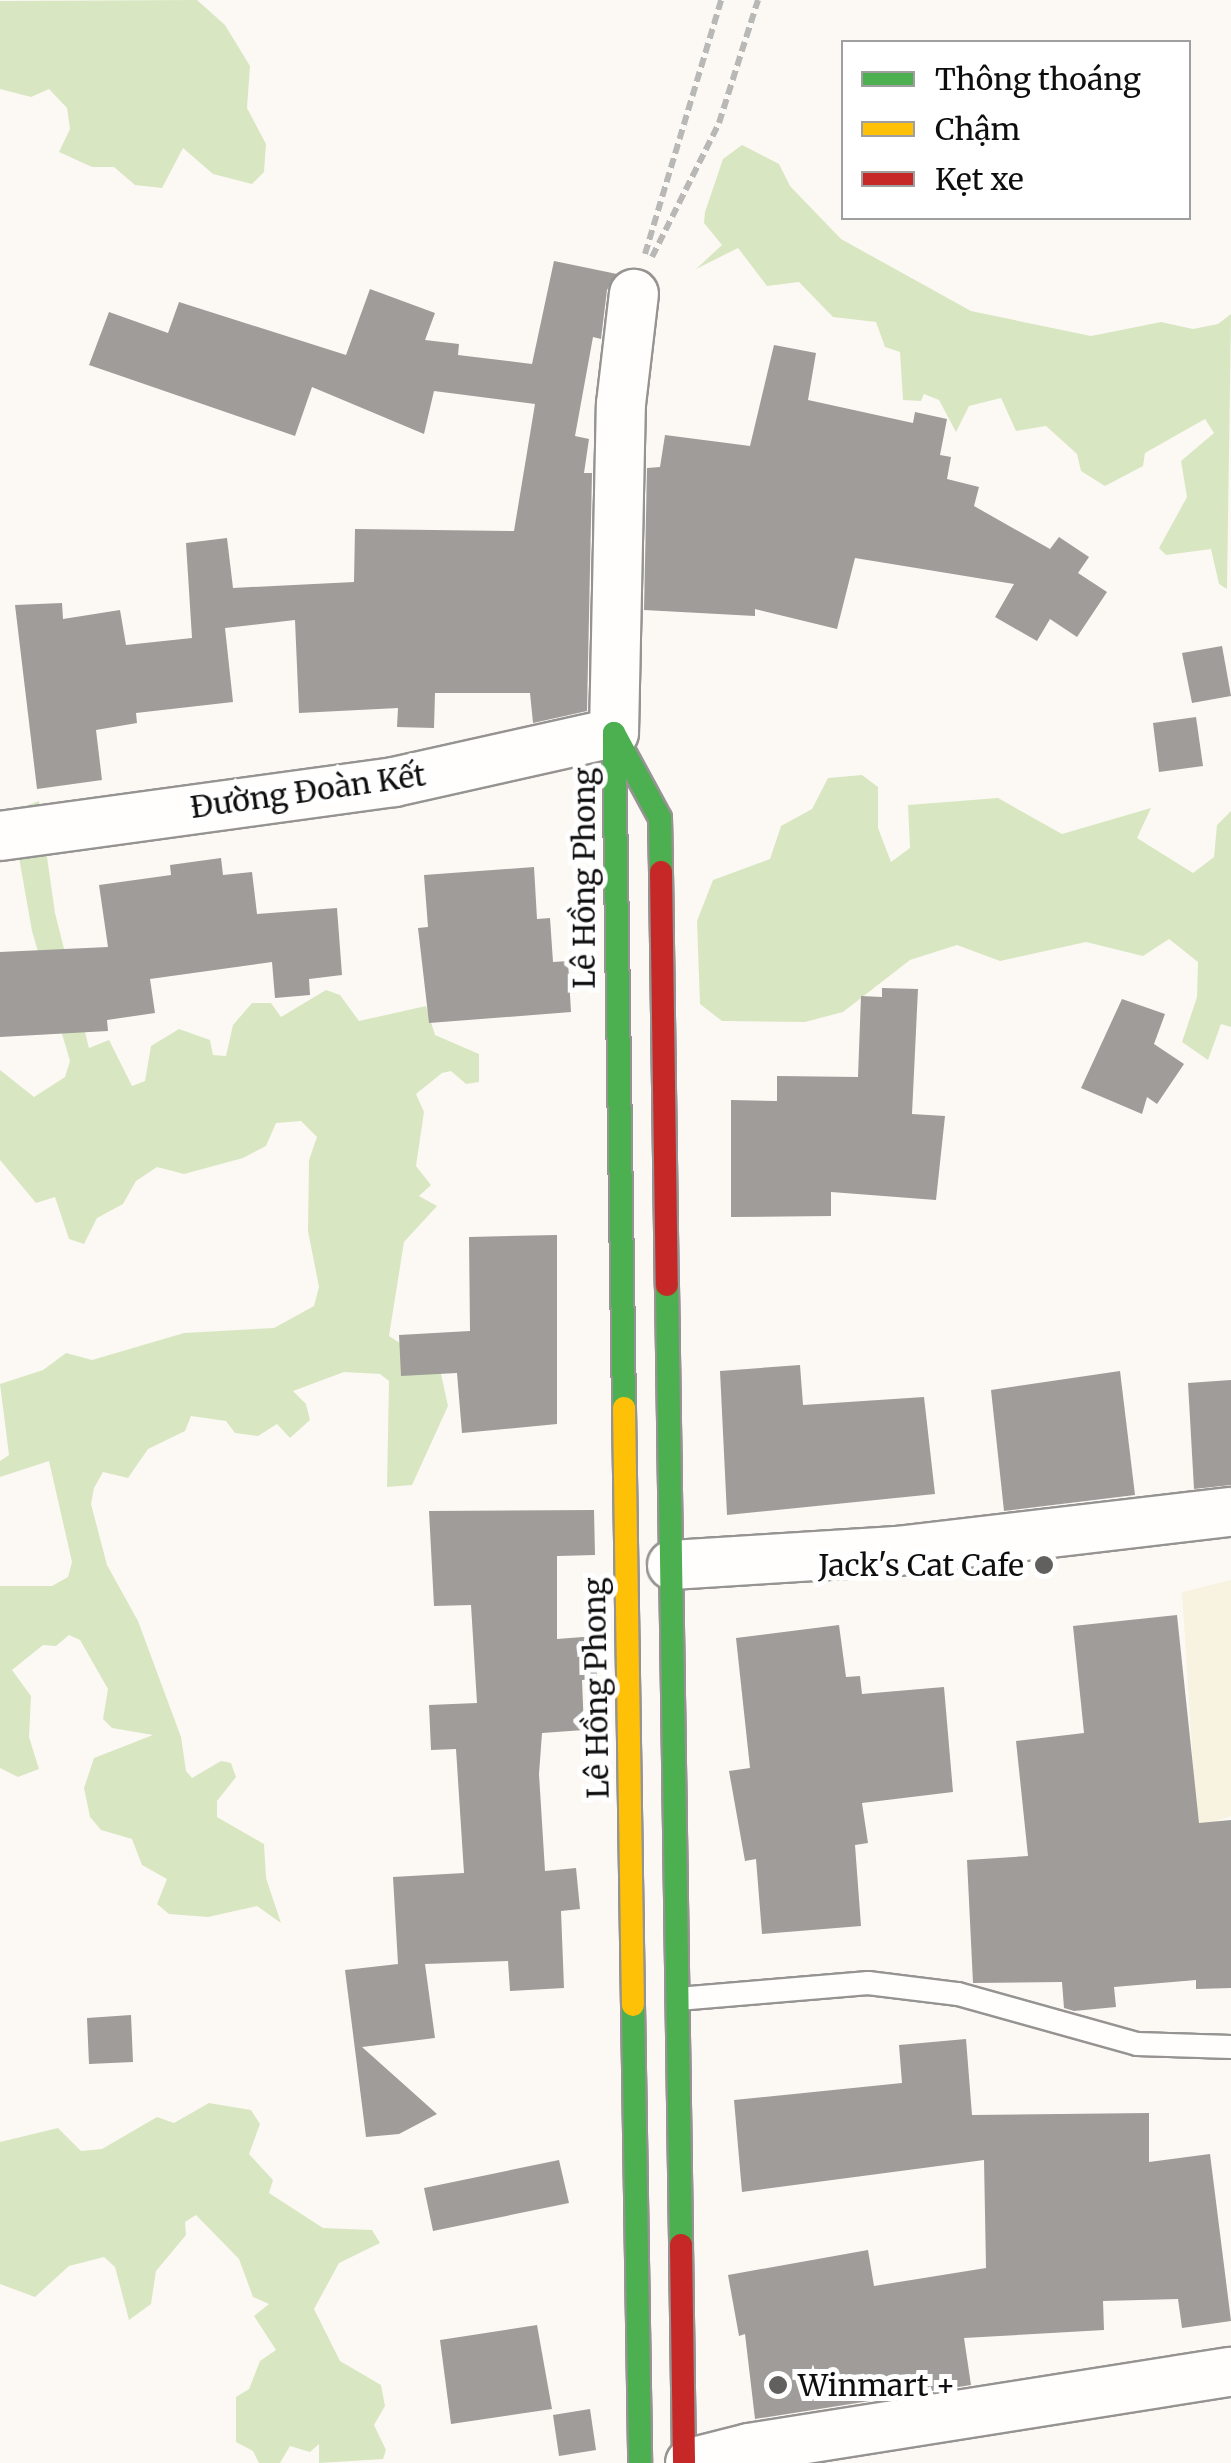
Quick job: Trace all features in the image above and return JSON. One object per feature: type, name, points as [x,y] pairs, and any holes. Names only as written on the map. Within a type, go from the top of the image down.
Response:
[{"type":"street","points":[[614,733],[621,404],[634,294]]},
{"type":"street","name":"Đường Đoàn Kết","points":[[0,836],[394,782],[614,733]]},
{"type":"street","name":"Lê Hồng Phong","points":[[614,733],[660,818],[687,2463]]},
{"type":"street","name":"Lê Hồng Phong","points":[[614,733],[640,2463]]},
{"type":"street","points":[[672,1564],[897,1551],[1231,1512]]},
{"type":"street","points":[[687,2463],[749,2448],[1231,2372]]},
{"type":"lane","points":[[678,2000],[868,1983],[958,1994],[1137,2044],[1231,2046]]},
{"type":"path","points":[[634,294],[720,0]]},
{"type":"path","points":[[634,294],[719,123],[758,0]]},
{"type":"shaded area","points":[[1231,1580],[1231,1816],[1197,1828],[1182,1592]]},
{"type":"green space","points":[[197,0],[225,25],[250,66],[247,108],[266,144],[264,172],[252,184],[213,174],[183,148],[162,188],[135,185],[114,167],[92,167],[59,152],[70,129],[67,108],[49,89],[31,97],[0,89],[0,1]]},
{"type":"green space","points":[[742,145],[779,164],[790,186],[841,239],[971,311],[1091,336],[1161,322],[1193,329],[1218,324],[1231,314],[1227,589],[1219,584],[1211,549],[1166,555],[1159,548],[1187,497],[1181,461],[1214,433],[1205,419],[1145,453],[1143,466],[1105,486],[1081,471],[1077,454],[1046,426],[1016,431],[1001,398],[969,406],[956,432],[939,400],[924,394],[921,401],[903,400],[900,352],[885,347],[876,322],[833,317],[799,282],[767,286],[738,248],[696,269],[722,245],[704,223],[705,212],[723,159]]},
{"type":"green space","points":[[862,775],[878,787],[878,828],[891,862],[910,848],[908,805],[998,798],[1062,834],[1151,808],[1137,838],[1193,873],[1214,857],[1217,825],[1231,811],[1231,1027],[1221,1024],[1208,1060],[1182,1042],[1197,997],[1198,962],[1169,939],[1143,956],[1086,942],[1000,961],[957,945],[910,960],[843,1012],[805,1022],[722,1021],[700,1004],[697,921],[713,880],[770,859],[781,826],[812,809],[828,778]]},
{"type":"green space","points":[[39,801],[55,913],[89,1048],[109,1040],[132,1086],[145,1081],[151,1046],[179,1029],[210,1040],[213,1055],[226,1056],[233,1025],[252,1003],[271,1003],[281,1017],[326,990],[340,995],[359,1021],[426,1006],[435,1035],[479,1054],[479,1082],[466,1084],[451,1071],[442,1073],[416,1094],[424,1112],[416,1166],[431,1185],[419,1196],[437,1206],[404,1242],[389,1336],[440,1369],[448,1406],[412,1485],[387,1487],[389,1381],[380,1374],[344,1372],[293,1391],[306,1404],[310,1420],[290,1438],[277,1424],[258,1436],[235,1433],[226,1421],[191,1416],[185,1431],[148,1449],[128,1478],[103,1472],[94,1488],[91,1504],[107,1565],[138,1621],[181,1737],[186,1771],[192,1778],[221,1761],[231,1763],[236,1777],[217,1801],[217,1817],[264,1844],[266,1878],[281,1923],[257,1906],[208,1917],[169,1914],[157,1904],[167,1879],[142,1865],[132,1839],[101,1830],[90,1817],[84,1788],[94,1758],[153,1735],[112,1728],[103,1719],[108,1689],[80,1640],[69,1635],[56,1646],[43,1645],[12,1670],[31,1696],[29,1737],[39,1769],[18,1777],[0,1768],[0,1586],[52,1586],[68,1577],[72,1562],[49,1461],[0,1477],[0,1461],[9,1455],[0,1384],[43,1370],[66,1353],[92,1360],[184,1333],[274,1328],[314,1306],[319,1287],[308,1231],[309,1160],[317,1137],[301,1121],[276,1123],[266,1146],[243,1158],[184,1174],[157,1167],[136,1181],[123,1204],[97,1218],[84,1244],[69,1239],[55,1197],[36,1203],[0,1160],[0,1070],[34,1097],[65,1077],[70,1061],[32,931],[18,852],[18,809]]},
{"type":"green space","points":[[209,2103],[251,2110],[260,2124],[249,2154],[273,2180],[269,2193],[323,2228],[372,2230],[380,2243],[339,2263],[314,2309],[340,2361],[381,2385],[385,2406],[374,2425],[386,2450],[383,2459],[319,2463],[319,2444],[310,2452],[290,2446],[280,2463],[259,2463],[253,2451],[236,2442],[236,2397],[249,2389],[260,2361],[276,2350],[254,2316],[269,2304],[253,2297],[239,2259],[196,2215],[185,2222],[186,2235],[156,2271],[151,2304],[129,2320],[115,2267],[104,2257],[69,2266],[35,2297],[0,2284],[0,2142],[58,2128],[81,2151],[102,2149],[157,2117],[174,2123]]},
{"type":"building","points":[[554,261],[617,274],[607,290],[601,339],[593,337],[575,436],[589,439],[584,473],[592,473],[587,711],[533,723],[530,693],[435,693],[434,728],[397,727],[398,708],[299,713],[295,620],[225,628],[233,702],[136,713],[137,723],[96,730],[102,780],[37,789],[15,605],[62,603],[63,619],[120,610],[126,645],[192,638],[186,543],[227,538],[233,588],[354,582],[355,529],[514,531],[535,404],[434,391],[424,434],[312,387],[295,436],[89,365],[109,312],[168,333],[179,302],[346,355],[370,289],[435,313],[425,340],[459,344],[458,355],[532,364]]},
{"type":"building","points":[[774,345],[816,353],[808,400],[913,423],[915,412],[947,419],[940,455],[951,457],[947,479],[979,487],[974,506],[1050,549],[1059,537],[1089,557],[1078,573],[1107,592],[1077,637],[1050,619],[1037,641],[995,617],[1014,584],[855,558],[837,629],[755,609],[755,616],[644,610],[647,468],[660,467],[665,435],[750,446]]},
{"type":"building","points":[[1222,646],[1231,696],[1192,703],[1182,653]]},
{"type":"building","points":[[1196,717],[1203,766],[1159,772],[1153,723]]},
{"type":"building","points":[[221,858],[223,875],[252,872],[257,914],[337,908],[342,975],[309,979],[310,995],[275,998],[272,962],[150,979],[155,1013],[107,1020],[108,1031],[0,1037],[0,952],[108,947],[99,885],[171,875],[170,865]]},
{"type":"building","points":[[534,867],[537,919],[550,918],[553,962],[568,961],[571,1012],[429,1023],[418,928],[428,927],[424,875]]},
{"type":"building","points":[[882,988],[918,989],[912,1114],[945,1116],[936,1200],[831,1192],[831,1216],[731,1217],[731,1100],[777,1101],[777,1076],[858,1077],[861,996],[882,997]]},
{"type":"building","points":[[1122,999],[1165,1014],[1154,1044],[1184,1064],[1157,1104],[1147,1097],[1142,1114],[1081,1088]]},
{"type":"building","points":[[557,1235],[557,1424],[462,1433],[457,1373],[401,1376],[399,1335],[470,1331],[469,1237]]},
{"type":"building","points":[[800,1365],[803,1405],[924,1397],[935,1494],[727,1515],[720,1371]]},
{"type":"building","points":[[1120,1371],[1135,1495],[1004,1511],[991,1390]]},
{"type":"building","points":[[1231,1380],[1231,1485],[1194,1489],[1188,1383]]},
{"type":"building","points":[[594,1510],[595,1555],[557,1556],[557,1639],[596,1636],[597,1679],[582,1680],[584,1730],[542,1733],[539,1774],[545,1871],[576,1868],[580,1909],[561,1911],[564,1988],[510,1991],[508,1961],[425,1964],[435,2038],[362,2047],[437,2114],[399,2134],[366,2137],[345,1970],[398,1964],[393,1877],[464,1873],[456,1749],[431,1750],[429,1705],[477,1703],[471,1605],[434,1606],[429,1511]]},
{"type":"building","points":[[1177,1615],[1199,1823],[1231,1820],[1231,1988],[1196,1989],[1196,1980],[1114,1987],[1116,2007],[1074,2011],[1064,2008],[1062,1982],[973,1983],[967,1860],[1028,1856],[1016,1741],[1084,1733],[1073,1626]]},
{"type":"building","points":[[839,1625],[846,1677],[860,1676],[862,1694],[944,1687],[953,1792],[862,1803],[868,1843],[855,1845],[861,1926],[762,1934],[756,1859],[745,1861],[729,1771],[750,1768],[736,1638]]},
{"type":"building","points":[[131,2015],[133,2062],[89,2064],[87,2018]]},
{"type":"building","points":[[966,2039],[972,2115],[1149,2113],[1149,2162],[1210,2154],[1231,2321],[1182,2328],[1178,2299],[1103,2301],[1104,2330],[964,2338],[971,2385],[755,2419],[745,2334],[739,2336],[728,2275],[868,2250],[874,2286],[986,2268],[984,2160],[742,2192],[734,2100],[902,2083],[899,2045]]},
{"type":"building","points":[[559,2160],[569,2203],[433,2231],[424,2188]]},
{"type":"building","points":[[537,2325],[552,2409],[451,2424],[440,2340]]},
{"type":"building","points":[[590,2409],[596,2450],[559,2456],[553,2415]]},
{"type":"traffic: fast","points":[[624,1408],[614,733],[660,818],[661,872]]},
{"type":"traffic: fast","points":[[667,1285],[681,2245]]},
{"type":"traffic: fast","points":[[633,2005],[640,2463]]},
{"type":"traffic: slow","points":[[624,1408],[633,2005]]},
{"type":"traffic: jam","points":[[661,872],[667,1285]]},
{"type":"traffic: jam","points":[[681,2245],[684,2463]]},
{"type":"place","name":"Jack's Cat Cafe","points":[[1044,1565]]},
{"type":"place","name":"Winmart +","points":[[778,2385]]}]
